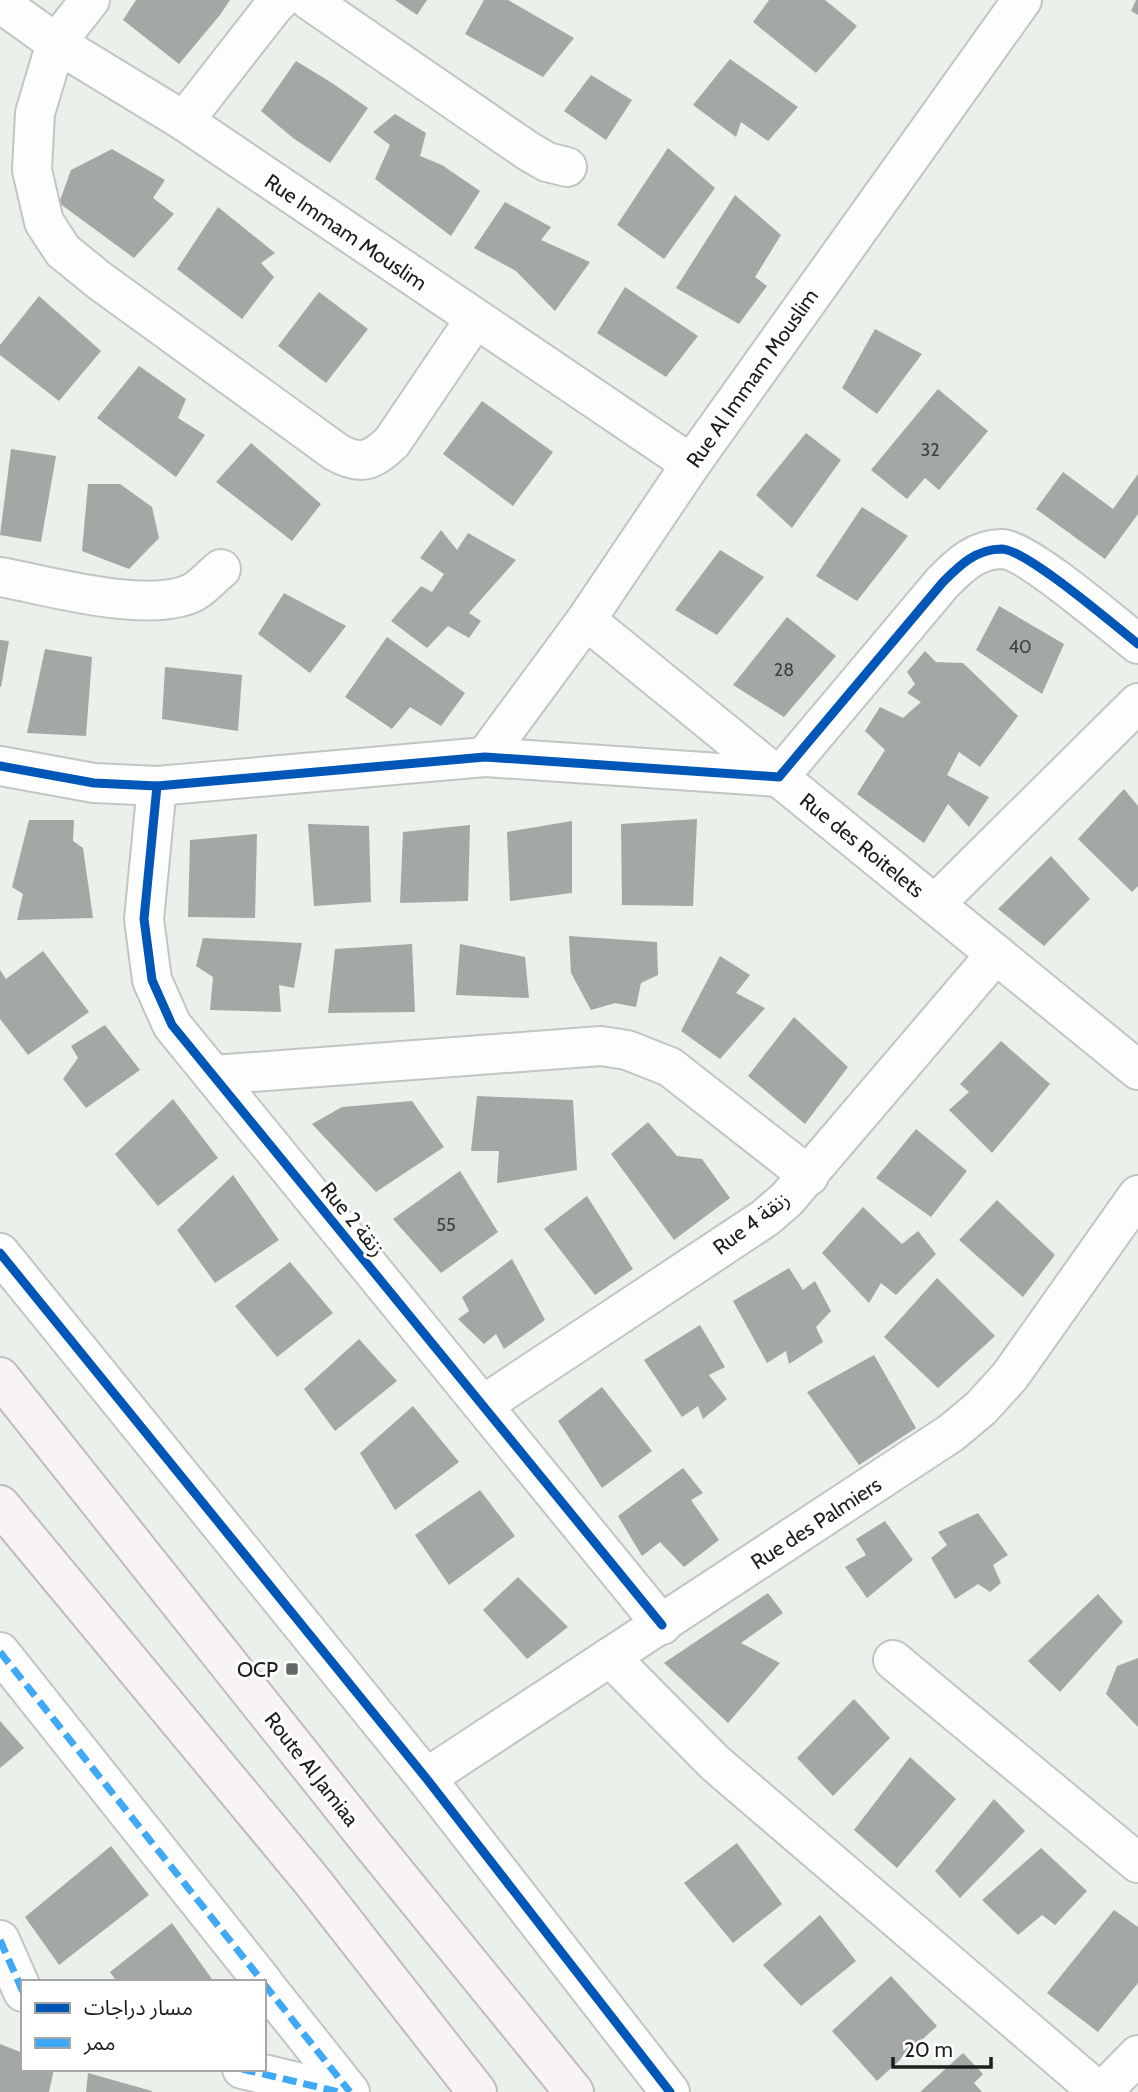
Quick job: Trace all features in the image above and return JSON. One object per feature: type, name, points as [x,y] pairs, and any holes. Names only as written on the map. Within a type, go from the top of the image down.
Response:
[{"type":"main road","name":"Route Al Jamiaa","points":[[0,1377],[368,1839],[574,2092]]},
{"type":"main road","points":[[0,1505],[312,1881],[477,2092]]},
{"type":"street","points":[[90,0],[56,43],[35,113],[32,170],[44,222],[63,251],[100,281],[351,461],[362,461],[379,454],[392,442],[475,319]]},
{"type":"street","points":[[184,121],[280,0]]},
{"type":"street","points":[[309,0],[528,151],[547,162],[567,167]]},
{"type":"street","name":"Rue Al Immam Mouslim","points":[[485,757],[586,621],[691,464],[1022,0]]},
{"type":"street","name":"Rue Immam Mouslim","points":[[0,3],[56,43],[184,121],[691,464]]},
{"type":"street","points":[[0,766],[94,783],[157,786],[485,757],[779,777],[962,562],[973,555],[999,549],[1011,550],[1052,577],[1138,644]]},
{"type":"street","points":[[0,577],[130,601],[153,601],[193,592],[222,569]]},
{"type":"street","name":"Rue des Roitelets","points":[[586,621],[1138,1070]]},
{"type":"street","points":[[935,904],[1137,705]]},
{"type":"street","name":"Rue 2 زنقة","points":[[157,786],[144,919],[152,980],[172,1025],[662,1625]]},
{"type":"street","name":"Rue 4 زنقة","points":[[484,1405],[765,1217],[808,1176],[996,954]]},
{"type":"street","points":[[214,1075],[601,1046],[627,1050],[670,1067],[808,1176]]},
{"type":"street","name":"Rue des Palmiers","points":[[426,1779],[951,1433],[981,1408],[1010,1377],[1138,1195]]},
{"type":"street","points":[[0,1254],[426,1779],[670,2092]]},
{"type":"street","points":[[0,1653],[261,1980]]},
{"type":"street","points":[[610,1657],[715,1763],[1100,2092],[1138,2054]]},
{"type":"street","points":[[893,1660],[1138,1863]]},
{"type":"street","points":[[0,1940],[21,1988]]},
{"type":"street","points":[[266,1987],[350,2092]]},
{"type":"street","points":[[250,2071],[339,2092]]},
{"type":"building","points":[[136,0],[230,0],[179,64],[123,20]]},
{"type":"building","points":[[395,0],[427,0],[417,15]]},
{"type":"building","points":[[484,0],[508,0],[574,38],[543,77],[465,34]]},
{"type":"building","points":[[769,0],[825,0],[857,26],[816,73],[753,22]]},
{"type":"building","points":[[1138,0],[1138,15],[1131,11]]},
{"type":"building","points":[[730,59],[798,107],[768,141],[741,122],[736,137],[693,105]]},
{"type":"building","points":[[296,61],[368,108],[330,163],[293,138],[261,111]]},
{"type":"building","points":[[591,75],[632,100],[606,140],[564,111]]},
{"type":"building","points":[[395,114],[426,133],[420,156],[442,165],[480,191],[451,236],[375,179],[390,145],[373,132]]},
{"type":"building","points":[[668,148],[715,188],[664,259],[617,225]]},
{"type":"building","points":[[112,149],[165,180],[153,198],[174,214],[134,258],[59,203],[71,170]]},
{"type":"building","points":[[735,195],[781,235],[755,277],[767,286],[739,324],[676,288]]},
{"type":"building","points":[[505,202],[551,227],[541,240],[590,262],[555,311],[516,271],[474,248]]},
{"type":"building","points":[[218,207],[275,253],[261,263],[274,277],[242,319],[177,269]]},
{"type":"building","points":[[625,287],[698,336],[666,377],[597,333]]},
{"type":"building","points":[[319,292],[368,329],[326,383],[278,346]]},
{"type":"building","points":[[39,296],[101,351],[59,401],[0,355],[0,345]]},
{"type":"building","points":[[875,329],[922,354],[877,414],[842,388]]},
{"type":"building","points":[[139,366],[186,399],[178,418],[205,435],[176,477],[97,418]]},
{"type":"building","points":[[938,389],[988,431],[939,490],[925,478],[907,499],[871,470]]},
{"type":"building","points":[[482,401],[553,452],[513,506],[443,454]]},
{"type":"building","points":[[806,433],[841,460],[792,528],[756,495]]},
{"type":"building","points":[[251,443],[321,504],[292,541],[216,482]]},
{"type":"building","points":[[11,449],[56,456],[41,542],[0,535]]},
{"type":"building","points":[[1063,472],[1113,509],[1138,474],[1138,514],[1105,559],[1036,509]]},
{"type":"building","points":[[88,484],[120,484],[152,507],[159,538],[129,569],[82,551]]},
{"type":"building","points":[[862,507],[908,536],[857,601],[816,576]]},
{"type":"building","points":[[441,530],[457,550],[468,533],[516,560],[469,613],[481,621],[469,638],[448,626],[427,648],[391,621],[421,586],[432,592],[444,574],[420,558]]},
{"type":"building","points":[[720,550],[764,577],[717,635],[675,610]]},
{"type":"building","points":[[284,593],[346,626],[310,673],[258,634]]},
{"type":"building","points":[[999,606],[1064,644],[1042,694],[976,650]]},
{"type":"building","points":[[787,617],[836,656],[784,717],[733,685]]},
{"type":"building","points":[[387,637],[465,693],[441,726],[410,707],[392,729],[345,697]]},
{"type":"building","points":[[0,640],[9,641],[1,687],[0,687]]},
{"type":"building","points":[[45,649],[92,657],[86,736],[27,733]]},
{"type":"building","points":[[925,651],[936,662],[963,663],[1018,716],[980,767],[959,752],[947,775],[989,797],[969,827],[948,804],[924,843],[857,794],[885,750],[865,731],[880,707],[903,718],[921,702],[907,693],[915,684],[907,672]]},
{"type":"building","points":[[165,667],[242,675],[238,731],[162,719]]},
{"type":"building","points":[[1124,789],[1138,806],[1138,886],[1132,892],[1078,839]]},
{"type":"building","points":[[697,819],[693,906],[622,905],[621,824]]},
{"type":"building","points":[[29,820],[74,820],[73,841],[83,848],[93,918],[17,920],[23,894],[12,887]]},
{"type":"building","points":[[572,821],[572,893],[510,901],[507,832]]},
{"type":"building","points":[[308,824],[369,826],[371,902],[314,906]]},
{"type":"building","points":[[470,825],[468,901],[400,903],[403,832]]},
{"type":"building","points":[[257,834],[255,918],[188,917],[190,840]]},
{"type":"building","points":[[1051,856],[1090,899],[1044,946],[998,909]]},
{"type":"building","points":[[569,936],[657,942],[658,975],[641,983],[636,1007],[615,1003],[591,1010],[571,973]]},
{"type":"building","points":[[203,938],[302,943],[294,988],[279,985],[281,1012],[210,1010],[213,977],[196,966]]},
{"type":"building","points":[[412,944],[415,1012],[328,1013],[335,949]]},
{"type":"building","points":[[460,944],[525,957],[529,998],[456,995]]},
{"type":"building","points":[[43,951],[89,1012],[28,1055],[0,1019],[0,970],[6,979]]},
{"type":"building","points":[[720,956],[750,975],[736,993],[765,1008],[720,1059],[681,1031]]},
{"type":"building","points":[[794,1017],[848,1067],[805,1124],[748,1076]]},
{"type":"building","points":[[105,1025],[140,1070],[86,1108],[63,1079],[78,1058],[71,1046]]},
{"type":"building","points":[[1001,1041],[1050,1084],[992,1153],[949,1110],[969,1092],[960,1084]]},
{"type":"building","points":[[477,1096],[573,1100],[577,1170],[497,1183],[499,1151],[471,1151]]},
{"type":"building","points":[[173,1099],[218,1158],[158,1206],[115,1154]]},
{"type":"building","points":[[412,1101],[444,1147],[376,1192],[312,1124],[342,1107]]},
{"type":"building","points":[[648,1122],[677,1156],[702,1159],[730,1198],[674,1240],[611,1154]]},
{"type":"building","points":[[916,1129],[967,1171],[931,1217],[876,1178]]},
{"type":"building","points":[[460,1171],[498,1232],[441,1273],[393,1219]]},
{"type":"building","points":[[233,1175],[279,1240],[215,1283],[177,1230]]},
{"type":"building","points":[[587,1196],[633,1269],[595,1295],[544,1229]]},
{"type":"building","points":[[997,1200],[1055,1255],[1023,1297],[959,1240]]},
{"type":"building","points":[[863,1207],[902,1244],[918,1231],[936,1254],[896,1295],[881,1283],[869,1303],[822,1253]]},
{"type":"building","points":[[512,1259],[545,1320],[504,1349],[496,1334],[484,1344],[458,1319],[469,1311],[462,1297]]},
{"type":"building","points":[[290,1262],[333,1313],[277,1357],[235,1306]]},
{"type":"building","points":[[789,1268],[803,1290],[815,1281],[831,1311],[816,1327],[823,1342],[789,1364],[786,1351],[767,1363],[733,1301]]},
{"type":"building","points":[[937,1278],[995,1336],[938,1388],[884,1337]]},
{"type":"building","points":[[700,1325],[725,1367],[709,1375],[727,1399],[703,1419],[698,1406],[682,1417],[644,1360]]},
{"type":"building","points":[[359,1339],[397,1381],[335,1431],[304,1389]]},
{"type":"building","points":[[874,1355],[916,1428],[859,1465],[807,1392]]},
{"type":"building","points":[[602,1387],[652,1451],[602,1488],[558,1421]]},
{"type":"building","points":[[413,1406],[459,1462],[395,1510],[360,1453]]},
{"type":"building","points":[[683,1468],[703,1493],[691,1500],[719,1540],[684,1567],[660,1542],[642,1556],[618,1516]]},
{"type":"building","points":[[480,1490],[515,1536],[449,1585],[415,1535]]},
{"type":"building","points":[[978,1513],[1008,1555],[993,1565],[1001,1583],[990,1592],[978,1584],[955,1599],[931,1558],[947,1545],[938,1532]]},
{"type":"building","points":[[885,1521],[913,1560],[867,1598],[845,1567],[866,1555],[856,1539]]},
{"type":"building","points":[[518,1577],[568,1627],[527,1659],[483,1610]]},
{"type":"building","points":[[768,1593],[783,1613],[741,1643],[780,1663],[728,1723],[664,1663]]},
{"type":"building","points":[[1098,1594],[1123,1622],[1060,1692],[1028,1661]]},
{"type":"building","points":[[1138,1658],[1138,1727],[1106,1694],[1117,1666]]},
{"type":"building","points":[[854,1699],[890,1738],[833,1796],[797,1758]]},
{"type":"building","points":[[0,1721],[24,1748],[0,1768]]},
{"type":"building","points":[[910,1757],[956,1799],[897,1868],[854,1830]]},
{"type":"building","points":[[994,1799],[1025,1831],[960,1898],[935,1871]]},
{"type":"building","points":[[737,1843],[782,1904],[733,1943],[684,1883]]},
{"type":"building","points":[[111,1846],[149,1895],[59,1965],[25,1917]]},
{"type":"building","points":[[1041,1848],[1087,1891],[1055,1925],[1042,1915],[1018,1935],[982,1900]]},
{"type":"building","points":[[1114,1910],[1138,1927],[1138,1983],[1098,2032],[1047,1993]]},
{"type":"building","points":[[820,1915],[856,1961],[801,2006],[763,1965]]},
{"type":"building","points":[[172,1923],[213,1980],[116,1980],[110,1972]]},
{"type":"building","points":[[891,1976],[937,2026],[877,2081],[832,2031]]},
{"type":"building","points":[[0,2044],[21,2052],[21,2071],[54,2071],[49,2092],[0,2092]]},
{"type":"building","points":[[963,2053],[983,2074],[974,2083],[982,2092],[920,2092]]},
{"type":"building","points":[[88,2073],[152,2091],[86,2092]]},
{"type":"marked path","points":[[0,1652],[261,1980]]},
{"type":"marked path","points":[[0,1940],[21,1987]]},
{"type":"marked path","points":[[266,1987],[350,2092]]},
{"type":"marked path","points":[[250,2071],[339,2092]]},
{"type":"cycle path","points":[[0,766],[94,783],[157,786],[485,757],[779,777],[943,582],[976,555],[1002,549],[1050,574],[1138,644]]},
{"type":"cycle path","points":[[157,786],[144,919],[152,980],[172,1025],[662,1625]]},
{"type":"cycle path","points":[[0,1253],[426,1778],[670,2092]]},
{"type":"place","name":"OCP","points":[[292,1669]]}]
